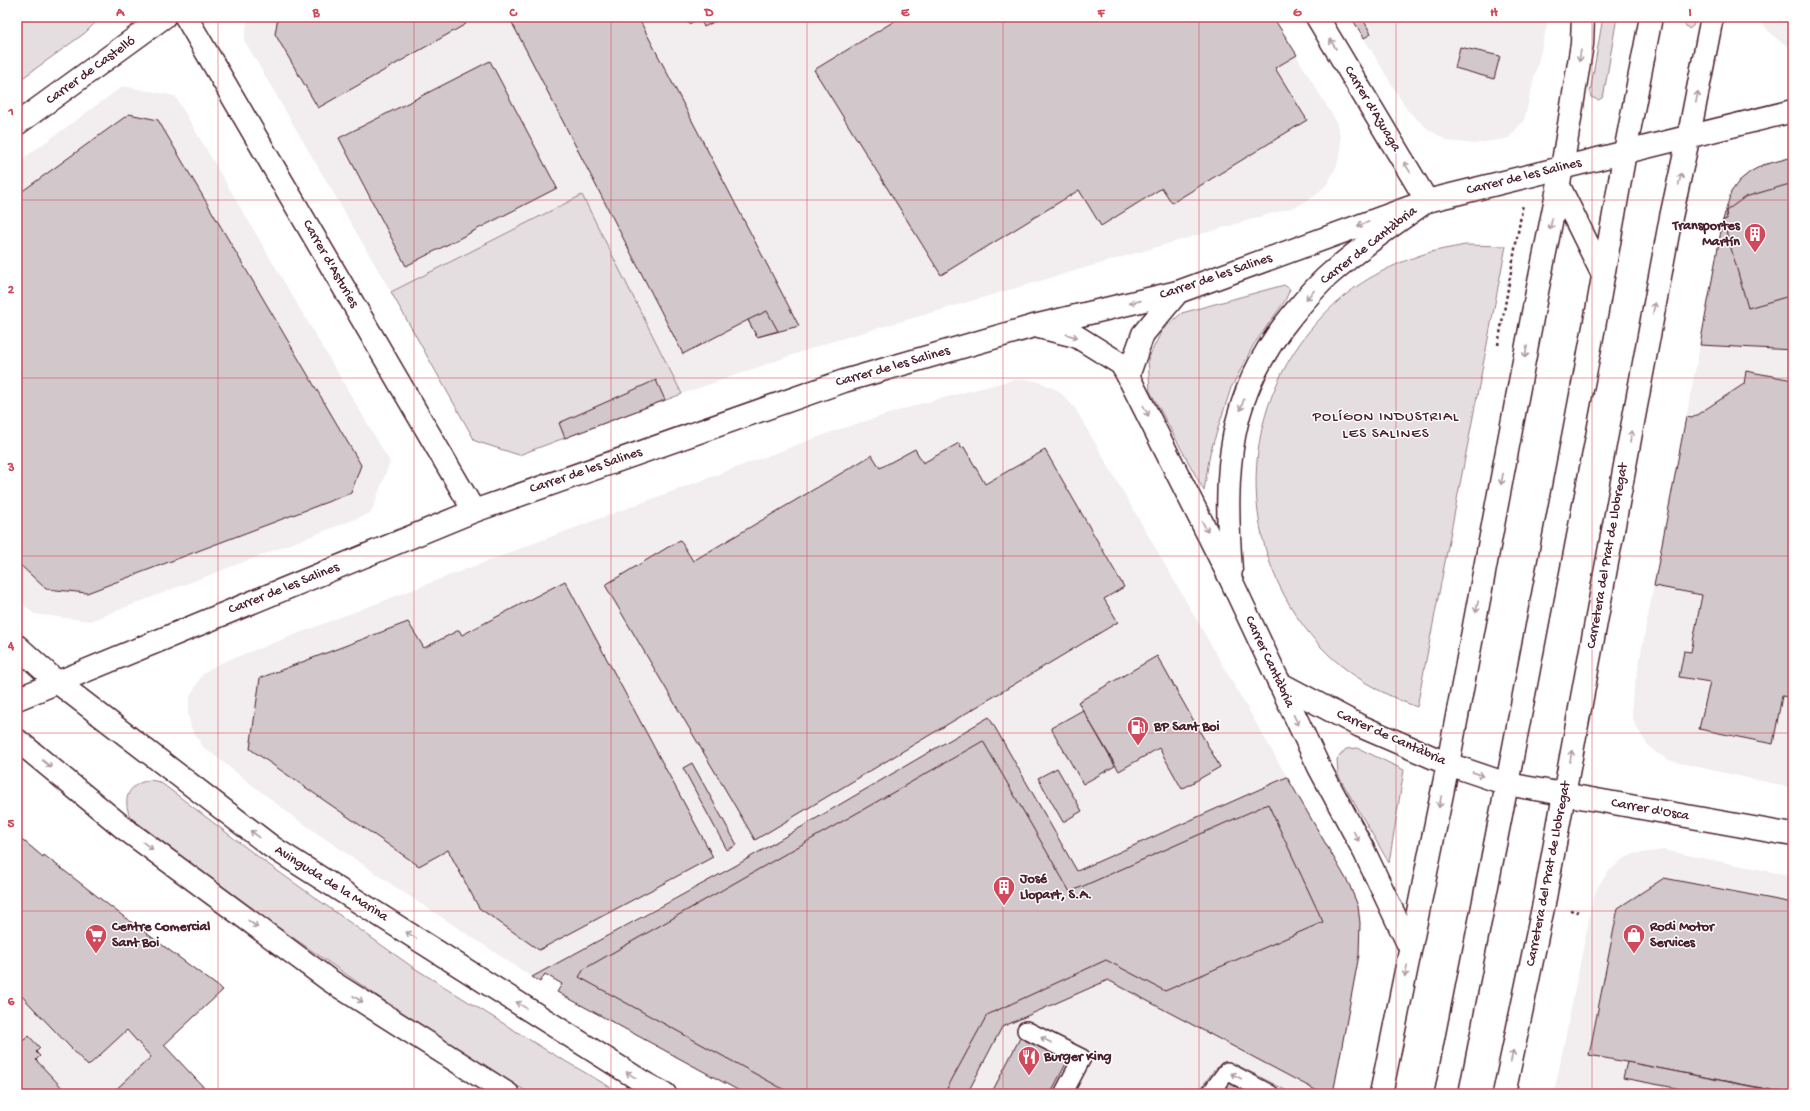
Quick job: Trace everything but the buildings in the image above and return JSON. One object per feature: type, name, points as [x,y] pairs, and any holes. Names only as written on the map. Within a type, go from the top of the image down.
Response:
[{"type":"street","name":"Carrer de Castelló","points":[[17,124],[164,17]]},
{"type":"street","name":"Carrer d'Asturies","points":[[186,17],[474,511]]},
{"type":"street","name":"Carrer d'Azuaga","points":[[1317,17],[1427,201]]},
{"type":"street","points":[[1381,1094],[1448,764],[1560,177],[1582,44],[1583,17]]},
{"type":"street","points":[[1446,1094],[1507,784],[1625,152],[1652,17]]},
{"type":"street","name":"Carretera del Prat de Llobregat","points":[[1504,1094],[1540,922],[1671,217],[1712,17]]},
{"type":"street","name":"Carrer de les Salines","points":[[17,699],[474,511],[844,381],[1034,326],[1178,292],[1427,201],[1528,176],[1560,177],[1625,152],[1689,135],[1793,111]]},
{"type":"street","points":[[1560,177],[1603,275]]},
{"type":"street","name":"Carrer de Cantàbria","points":[[1232,580],[1227,494],[1231,453],[1237,419],[1249,383],[1283,326],[1329,275],[1360,250],[1427,201]]},
{"type":"street","points":[[1128,376],[1143,334],[1178,292]]},
{"type":"street","name":"Carrer Cantàbria","points":[[1034,326],[1076,336],[1121,364],[1232,580],[1319,767],[1364,851],[1410,948]]},
{"type":"street","name":"Avinguda de la Marina","points":[[17,646],[57,682],[272,847],[646,1084],[665,1094]]},
{"type":"street","name":"Carrer de Cantàbria","points":[[1279,683],[1360,726],[1448,764],[1507,784]]},
{"type":"street","points":[[17,740],[125,829],[329,980],[508,1094]]},
{"type":"street","name":"Carrer d'Osca","points":[[1507,784],[1793,835]]},
{"type":"lane","points":[[1026,1030],[1082,1058],[1063,1094]]},
{"type":"lane","points":[[1210,1094],[1227,1071],[1270,1094]]},
{"type":"path","points":[[1498,347],[1528,176]]},
{"type":"shaded area","points":[[17,17],[101,17],[85,33],[17,82]]},
{"type":"shaded area","points":[[248,17],[1273,17],[1336,121],[1340,136],[1341,151],[1337,165],[1328,183],[1315,196],[1298,206],[827,343],[682,394],[582,195],[391,292],[244,40]]},
{"type":"shaded area","points":[[1351,17],[1548,17],[1524,120],[1509,138],[1474,144],[1448,141],[1428,129],[1407,110]]},
{"type":"shaded area","points":[[1603,17],[1617,17],[1604,93],[1602,98],[1598,100],[1591,97],[1590,92]]},
{"type":"shaded area","points":[[1685,17],[1696,17],[1693,26],[1689,29],[1685,25]]},
{"type":"shaded area","points":[[1761,17],[1793,17],[1793,49],[1779,41],[1765,27]]},
{"type":"shaded area","points":[[123,86],[175,96],[390,462],[371,513],[90,621],[34,614],[17,598],[17,163]]},
{"type":"shaded area","points":[[582,195],[682,394],[519,455],[475,441],[391,292]]},
{"type":"shaded area","points":[[1465,245],[1506,246],[1417,707],[1377,689],[1341,666],[1320,646],[1290,605],[1269,560],[1258,513],[1257,465],[1265,418],[1282,373],[1308,332],[1344,296],[1371,277],[1421,255],[1437,250]]},
{"type":"shaded area","points":[[1284,285],[1290,289],[1285,301],[1254,344],[1231,388],[1210,453],[1204,491],[1150,391],[1148,359],[1162,330],[1182,313]]},
{"type":"shaded area","points":[[1700,345],[1793,350],[1793,788],[1671,761],[1655,752],[1647,744],[1635,725],[1632,714],[1632,700]]},
{"type":"shaded area","points":[[1026,379],[1040,382],[1059,391],[1075,408],[1287,777],[1077,871],[989,717],[735,866],[662,904],[532,977],[397,888],[295,818],[203,747],[191,728],[188,714],[190,696],[202,675],[218,664],[558,534],[834,431],[920,404],[1012,380]]},
{"type":"shaded area","points":[[1358,748],[1404,770],[1389,863],[1338,775],[1337,759],[1346,749]]},
{"type":"shaded area","points":[[150,780],[160,782],[265,862],[411,966],[546,1050],[622,1094],[531,1094],[487,1068],[386,1002],[246,905],[130,817],[127,803],[129,792],[137,785]]},
{"type":"shaded area","name":"Centre Comercial Sant Boi","points":[[17,835],[43,857],[44,855],[223,990],[164,1045],[210,1094],[17,1094]]},
{"type":"shaded area","points":[[1663,850],[1793,876],[1793,1094],[1554,1094],[1593,899],[1597,888],[1608,872],[1623,859],[1634,854]]},
{"type":"shaded area","points":[[1108,980],[1323,1094],[967,1094],[1002,1027]]},
{"type":"shaded area","points":[[1237,1065],[1293,1094],[1285,1094],[1236,1068]]},
{"type":"shaded area","points":[[1214,1070],[1217,1073],[1201,1094],[1197,1094]]},
{"type":"place","name":"Transportes Martín","points":[[1755,254]]},
{"type":"place","name":"BP Sant Boi","points":[[1138,746]]},
{"type":"place","name":"José Llopart, S.A.","points":[[1004,906]]},
{"type":"place","name":"Centre Comercial Sant Boi","points":[[96,954]]},
{"type":"place","name":"Rodi Motor Services","points":[[1634,954]]},
{"type":"place","name":"Burger King","points":[[1029,1076]]},
{"type":"district","name":"POLÍGON INDUSTRIAL LES SALINES","points":[[1386,426]]}]
